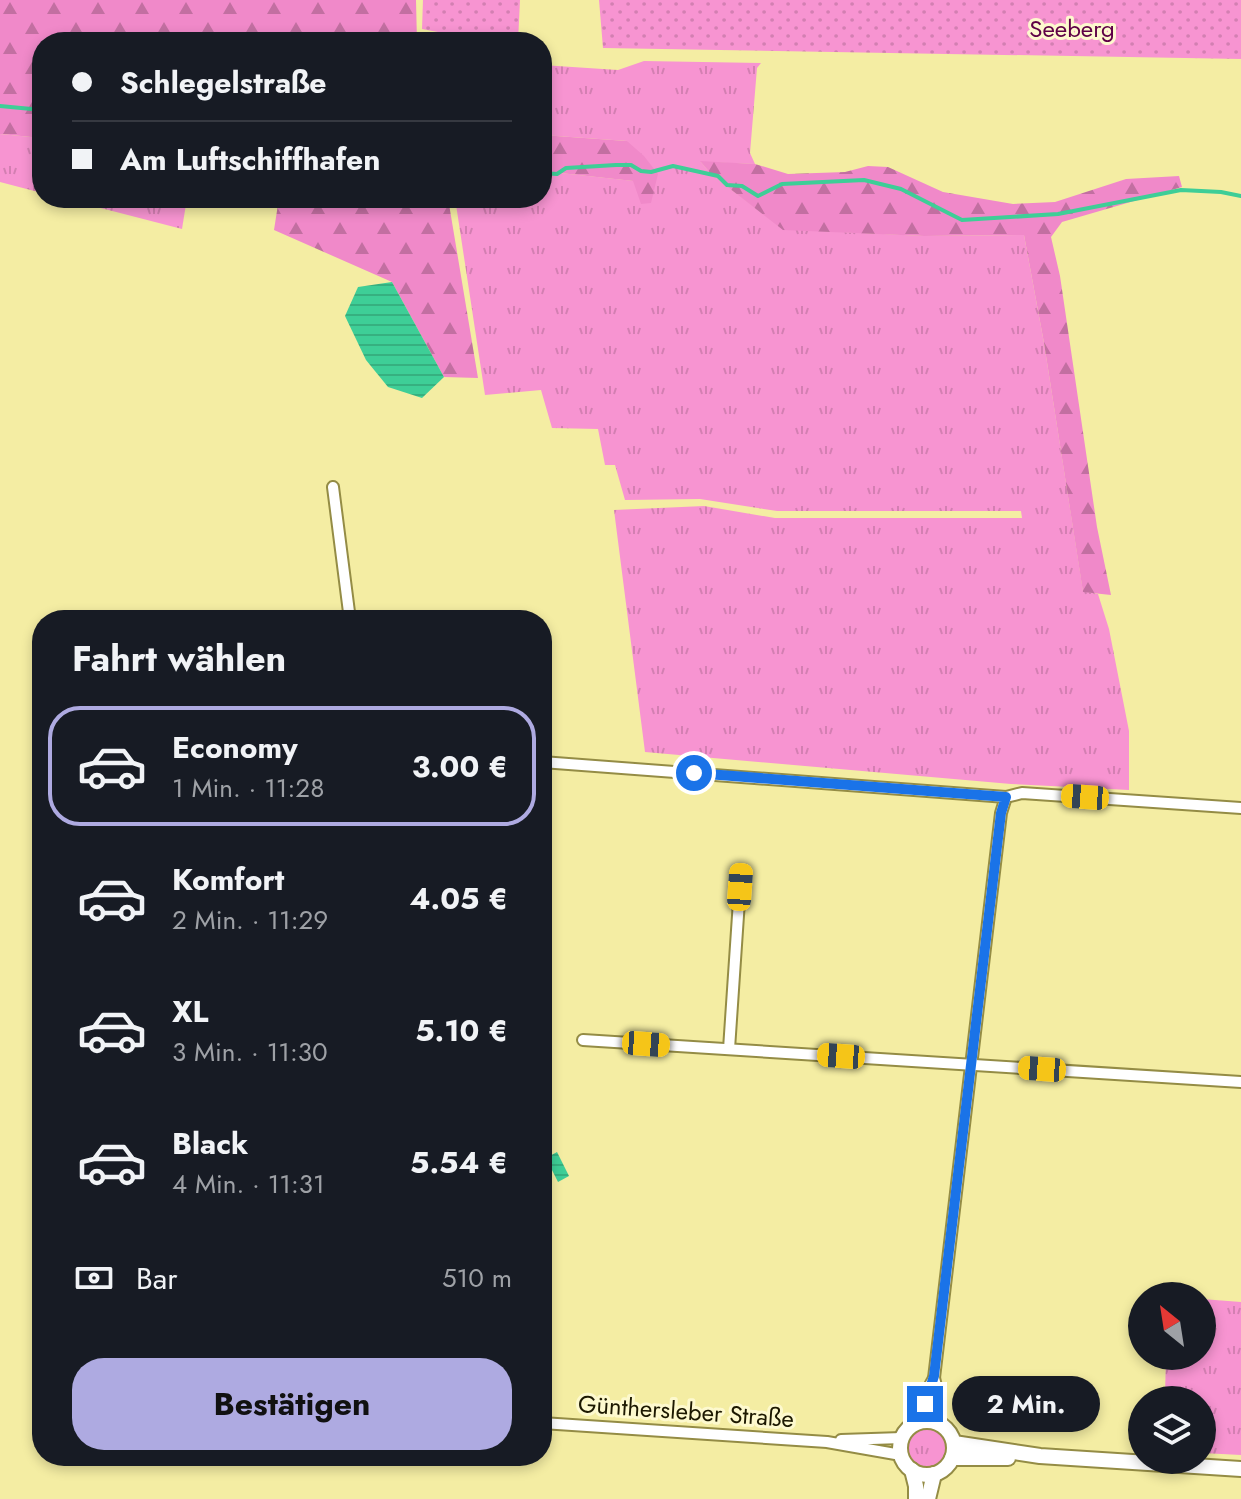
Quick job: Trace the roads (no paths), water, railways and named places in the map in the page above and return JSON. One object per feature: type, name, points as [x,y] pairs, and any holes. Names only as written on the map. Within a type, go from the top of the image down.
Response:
[{"type":"main road","points":[[912,1470],[919,1474],[934,1474],[948,1465],[953,1451],[948,1431],[938,1423],[921,1421],[913,1424],[902,1438],[901,1455],[912,1470],[916,1499]]},
{"type":"main road","points":[[953,1451],[1241,1469]]},
{"type":"main road","points":[[928,1499],[934,1474]]},
{"type":"street","points":[[333,487],[349,610]]},
{"type":"street","points":[[552,763],[1006,797],[1022,793],[1241,808]]},
{"type":"street","points":[[938,1423],[938,1394],[934,1378],[1001,813],[1006,797]]},
{"type":"street","points":[[729,1049],[741,871]]},
{"type":"street","points":[[583,1040],[1241,1082]]},
{"type":"street","points":[[921,1421],[928,1389],[934,1378]]},
{"type":"street","name":"Günthersleber Straße","points":[[552,1424],[827,1442],[901,1455]]},
{"type":"street","name":"Günthersleber Straße","points":[[827,1442],[868,1437],[902,1438]]},
{"type":"waterway","points":[[0,106],[32,109]]},
{"type":"waterway","points":[[552,174],[566,168],[631,165],[651,172],[673,166],[718,176],[727,185],[742,186],[758,196],[782,184],[864,180],[901,189],[962,220],[1058,214],[1181,190],[1241,196]]},
{"type":"park label","name":"Seeberg","points":[[1072,28]]}]
